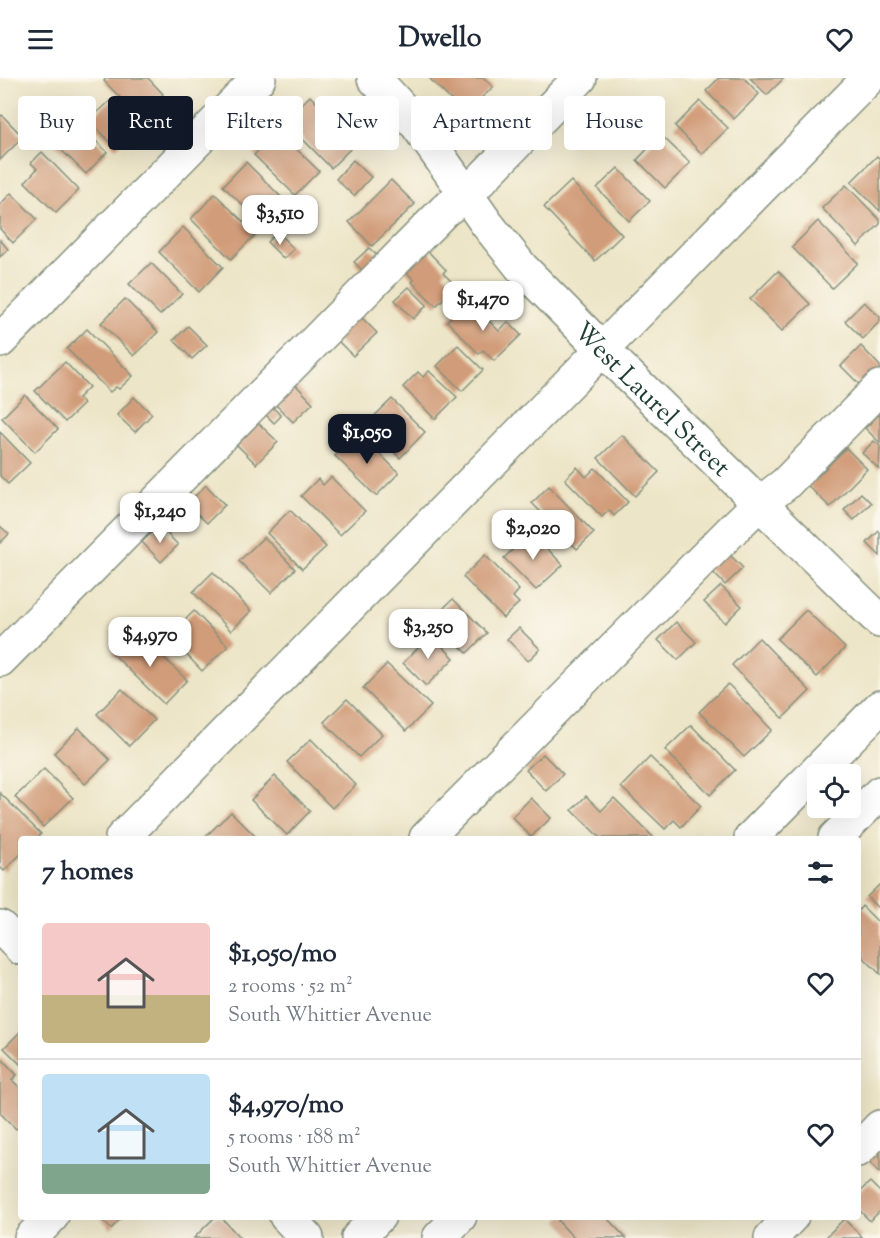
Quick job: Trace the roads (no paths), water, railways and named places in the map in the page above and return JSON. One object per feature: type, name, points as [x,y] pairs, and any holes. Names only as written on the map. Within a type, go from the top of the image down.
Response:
[{"type":"street","points":[[0,341],[259,78]]},
{"type":"street","name":"West Laurel Street","points":[[374,78],[417,125],[466,195],[522,268],[602,350],[880,621]]},
{"type":"street","points":[[0,660],[445,210],[466,195],[580,78]]},
{"type":"street","points":[[124,836],[869,78]]},
{"type":"street","points":[[428,836],[760,502],[785,484],[880,387]]},
{"type":"street","points":[[753,836],[880,707]]},
{"type":"street","points":[[837,836],[880,793]]},
{"type":"street","points":[[861,1147],[880,1127]]},
{"type":"street","points":[[31,1238],[48,1220]]},
{"type":"street","points":[[290,1220],[307,1238]]},
{"type":"street","points":[[358,1238],[376,1220]]},
{"type":"street","points":[[439,1238],[456,1220]]},
{"type":"street","points":[[771,1238],[788,1220]]}]
